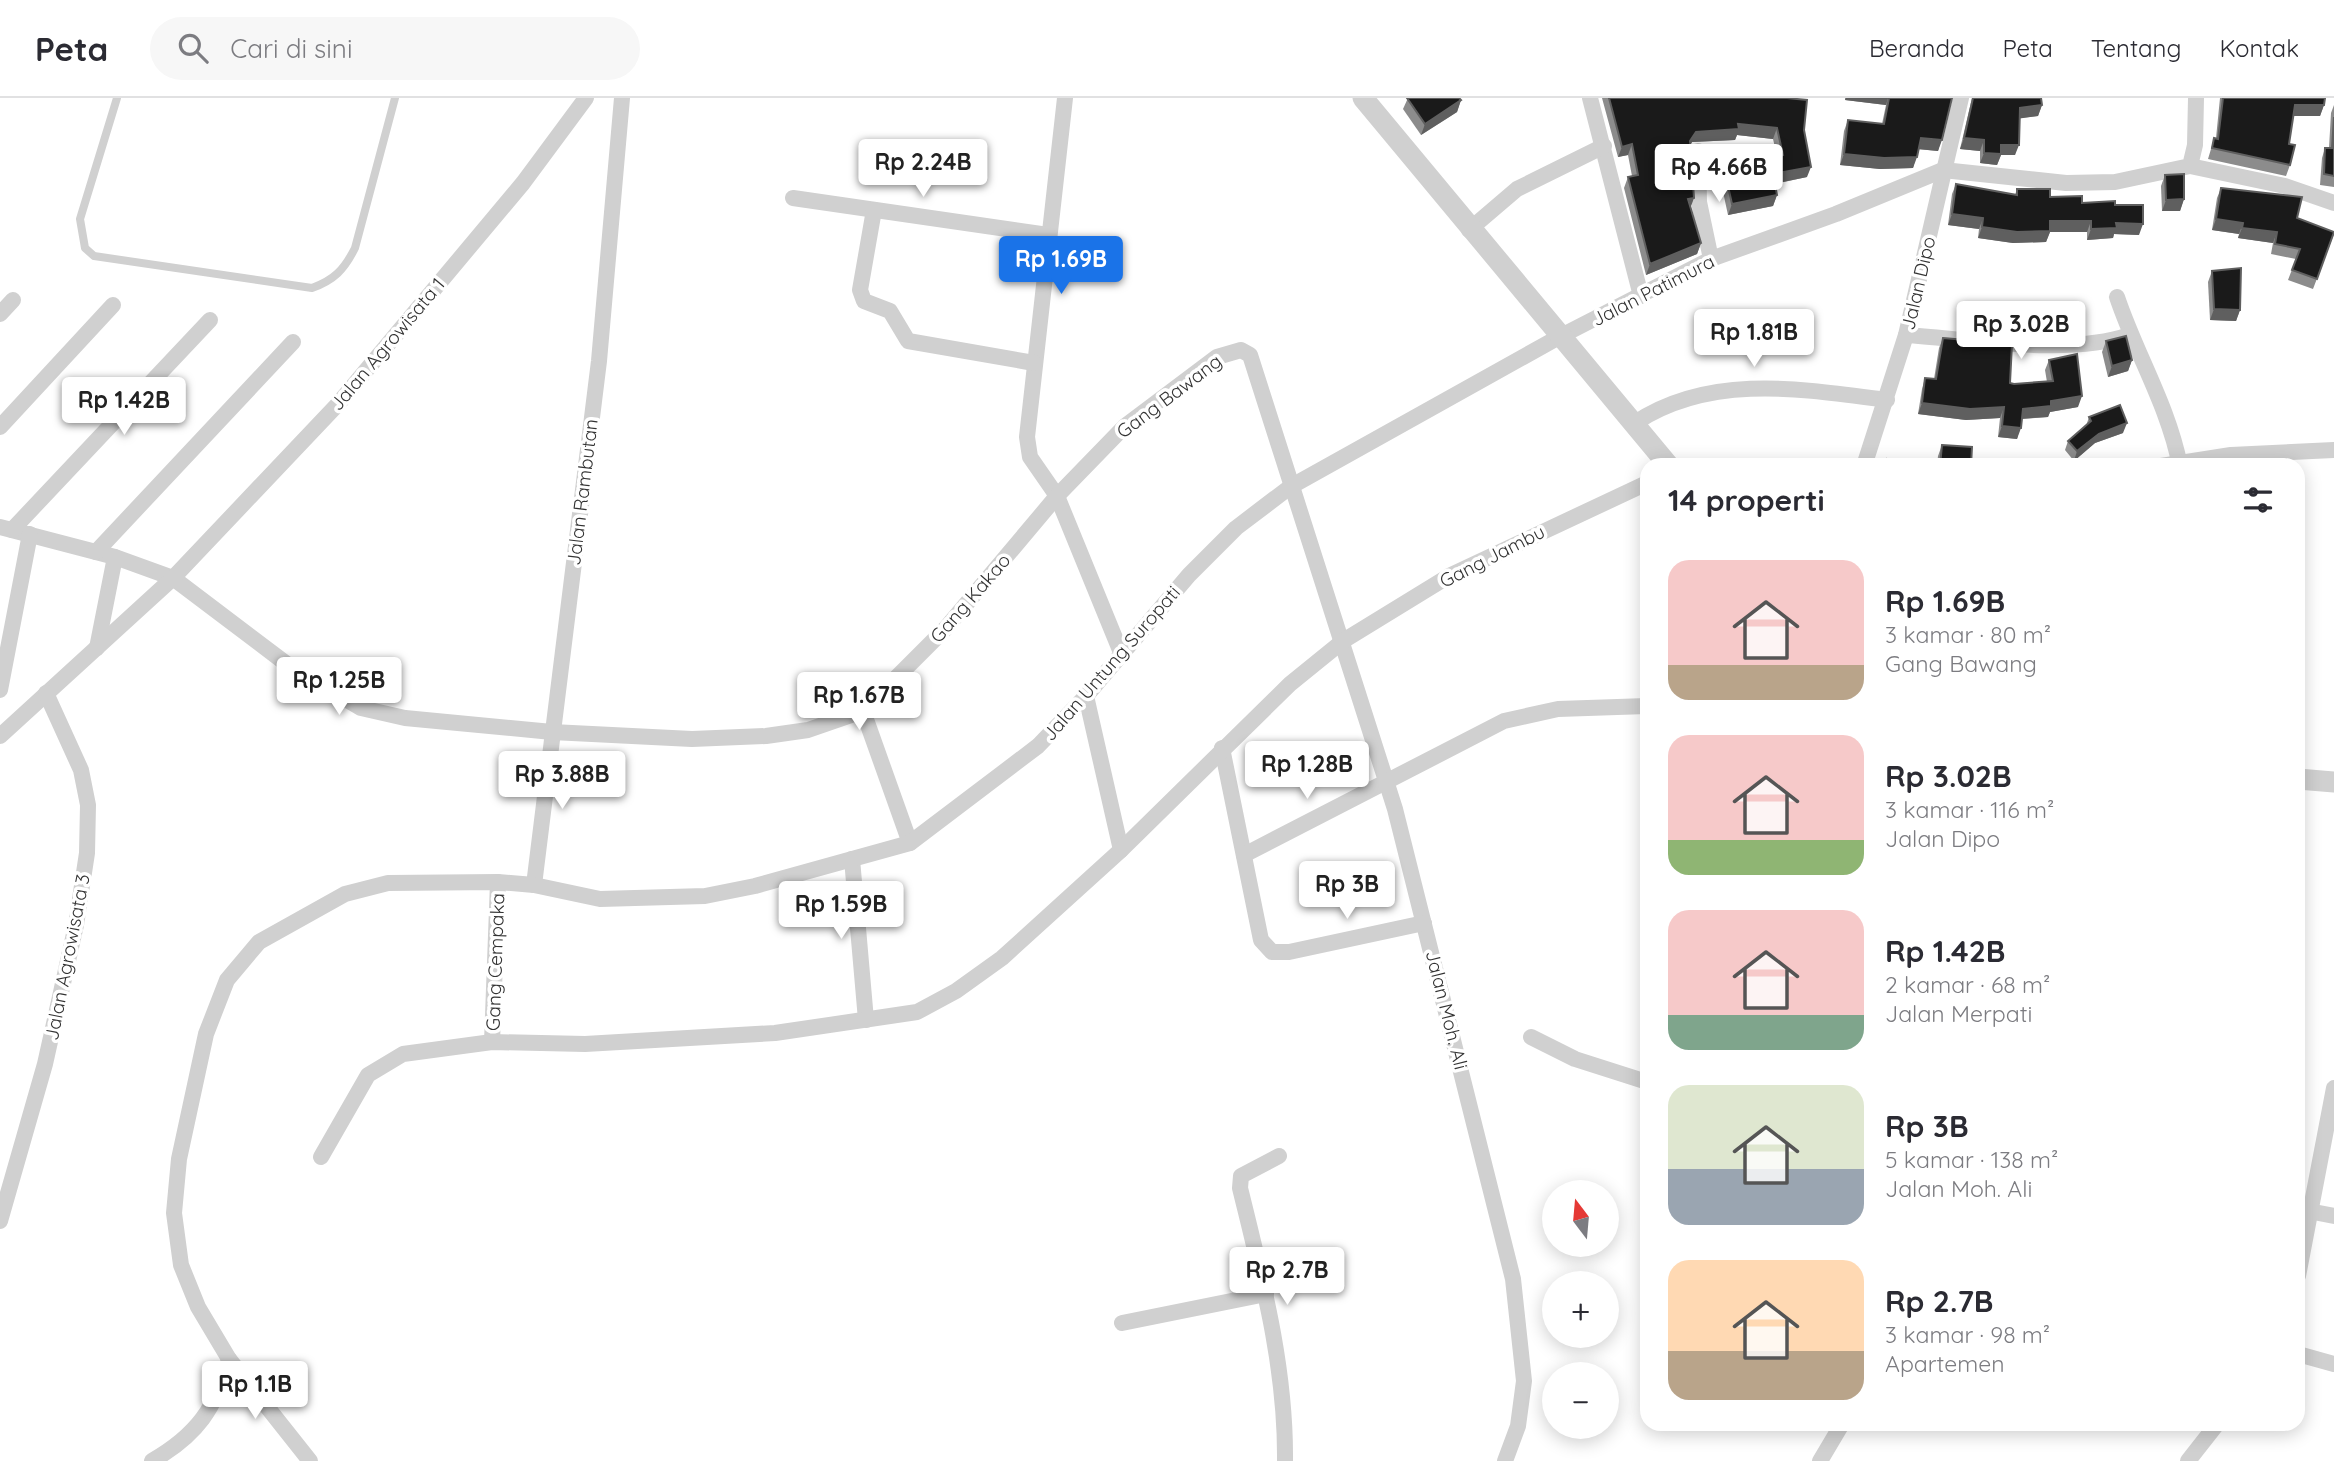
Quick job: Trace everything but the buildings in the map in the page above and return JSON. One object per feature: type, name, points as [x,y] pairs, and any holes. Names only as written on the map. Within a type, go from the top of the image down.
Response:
[{"type":"street","name":"Jalan Agrowisata 1","points":[[0,736],[173,578],[338,404],[523,183],[586,98]]},
{"type":"street","name":"Jalan Rambutan","points":[[534,885],[599,361],[622,98]]},
{"type":"street","points":[[1065,98],[1027,437],[1030,457],[1057,496],[1122,654]]},
{"type":"street","points":[[1363,98],[1469,230],[1636,423],[1662,458]]},
{"type":"street","points":[[1590,98],[1641,296]]},
{"type":"street","name":"Jalan Dipo","points":[[1867,458],[1906,335],[1961,98]]},
{"type":"street","points":[[2190,166],[2195,145],[2196,98]]},
{"type":"street","points":[[1469,230],[1517,189],[1604,146]]},
{"type":"street","points":[[1698,151],[1699,202],[1711,259]]},
{"type":"street","points":[[1943,170],[2066,183],[2115,182],[2190,166],[2285,186],[2334,203]]},
{"type":"street","name":"Jalan Patimura","points":[[1559,337],[1711,259],[1836,214],[1943,170]]},
{"type":"street","points":[[793,198],[1048,235]]},
{"type":"street","points":[[874,210],[860,290],[864,301],[890,311],[908,341],[1034,363]]},
{"type":"street","points":[[2117,297],[2129,335],[2150,373],[2167,416],[2178,458]]},
{"type":"street","points":[[0,314],[13,300]]},
{"type":"street","points":[[0,427],[113,305]]},
{"type":"street","points":[[6,528],[210,320]]},
{"type":"street","points":[[1906,335],[2046,344],[2117,339],[2129,335]]},
{"type":"street","name":"Jalan Untung Suropati","points":[[310,1461],[229,1359],[198,1307],[181,1265],[174,1213],[179,1159],[197,1069],[216,1003],[228,981],[259,942],[345,894],[388,883],[498,882],[534,885],[600,899],[705,896],[910,843],[1038,746],[1086,696],[1189,575],[1236,528],[1290,487],[1559,337]]},
{"type":"street","points":[[96,552],[293,342]]},
{"type":"street","name":"Gang Bawang","points":[[1057,496],[1124,427],[1217,357],[1241,350],[1250,355],[1290,487]]},
{"type":"street","points":[[1636,423],[1659,407],[1736,389],[1765,386],[1887,400]]},
{"type":"street","points":[[2218,458],[2334,450]]},
{"type":"street","name":"Gang Jambu","points":[[321,1157],[368,1075],[403,1054],[492,1042],[585,1044],[775,1033],[917,1012],[956,991],[1002,958],[1121,850],[1290,684],[1343,641],[1449,576],[1640,486]]},
{"type":"street","name":"Jalan Moh. Ali","points":[[1290,487],[1343,641],[1386,781],[1513,1279],[1524,1381],[1518,1426],[1505,1461]]},
{"type":"street","name":"Gang Kakao","points":[[6,528],[115,557],[173,578],[288,665],[361,708],[431,721],[552,732],[692,739],[766,736],[808,730],[863,711],[946,628],[1057,496]]},
{"type":"street","points":[[0,690],[30,534]]},
{"type":"street","points":[[97,648],[115,557]]},
{"type":"street","name":"Jalan Agrowisata 3","points":[[0,1221],[45,1064],[76,926],[87,853],[88,805],[80,770],[46,693]]},
{"type":"street","points":[[1086,696],[1121,850]]},
{"type":"street","points":[[1244,855],[1504,721],[1558,709],[1640,706]]},
{"type":"street","points":[[863,711],[910,843]]},
{"type":"street","points":[[1222,748],[1261,940],[1272,952],[1289,952],[1424,923]]},
{"type":"street","points":[[2305,780],[2334,782]]},
{"type":"street","points":[[852,859],[866,1020]]},
{"type":"street","name":"Gang Cempaka","points":[[492,1042],[498,882]]},
{"type":"street","points":[[1531,1037],[1575,1059],[1640,1080]]},
{"type":"street","points":[[2305,1202],[2334,1088]]},
{"type":"street","points":[[1279,1156],[1241,1175],[1240,1188],[1266,1294],[1280,1375],[1285,1461]]},
{"type":"street","points":[[2305,1210],[2334,1216]]},
{"type":"street","points":[[1122,1323],[1266,1294]]},
{"type":"street","points":[[2305,1356],[2334,1364]]},
{"type":"street","points":[[152,1461],[172,1450],[202,1422],[221,1391],[229,1359]]},
{"type":"street","points":[[1820,1461],[1838,1431]]},
{"type":"street","points":[[2188,1461],[2212,1431]]},
{"type":"lane","points":[[117,98],[80,219],[85,248],[94,256],[312,288],[332,281],[346,267],[355,248],[395,98]]}]
